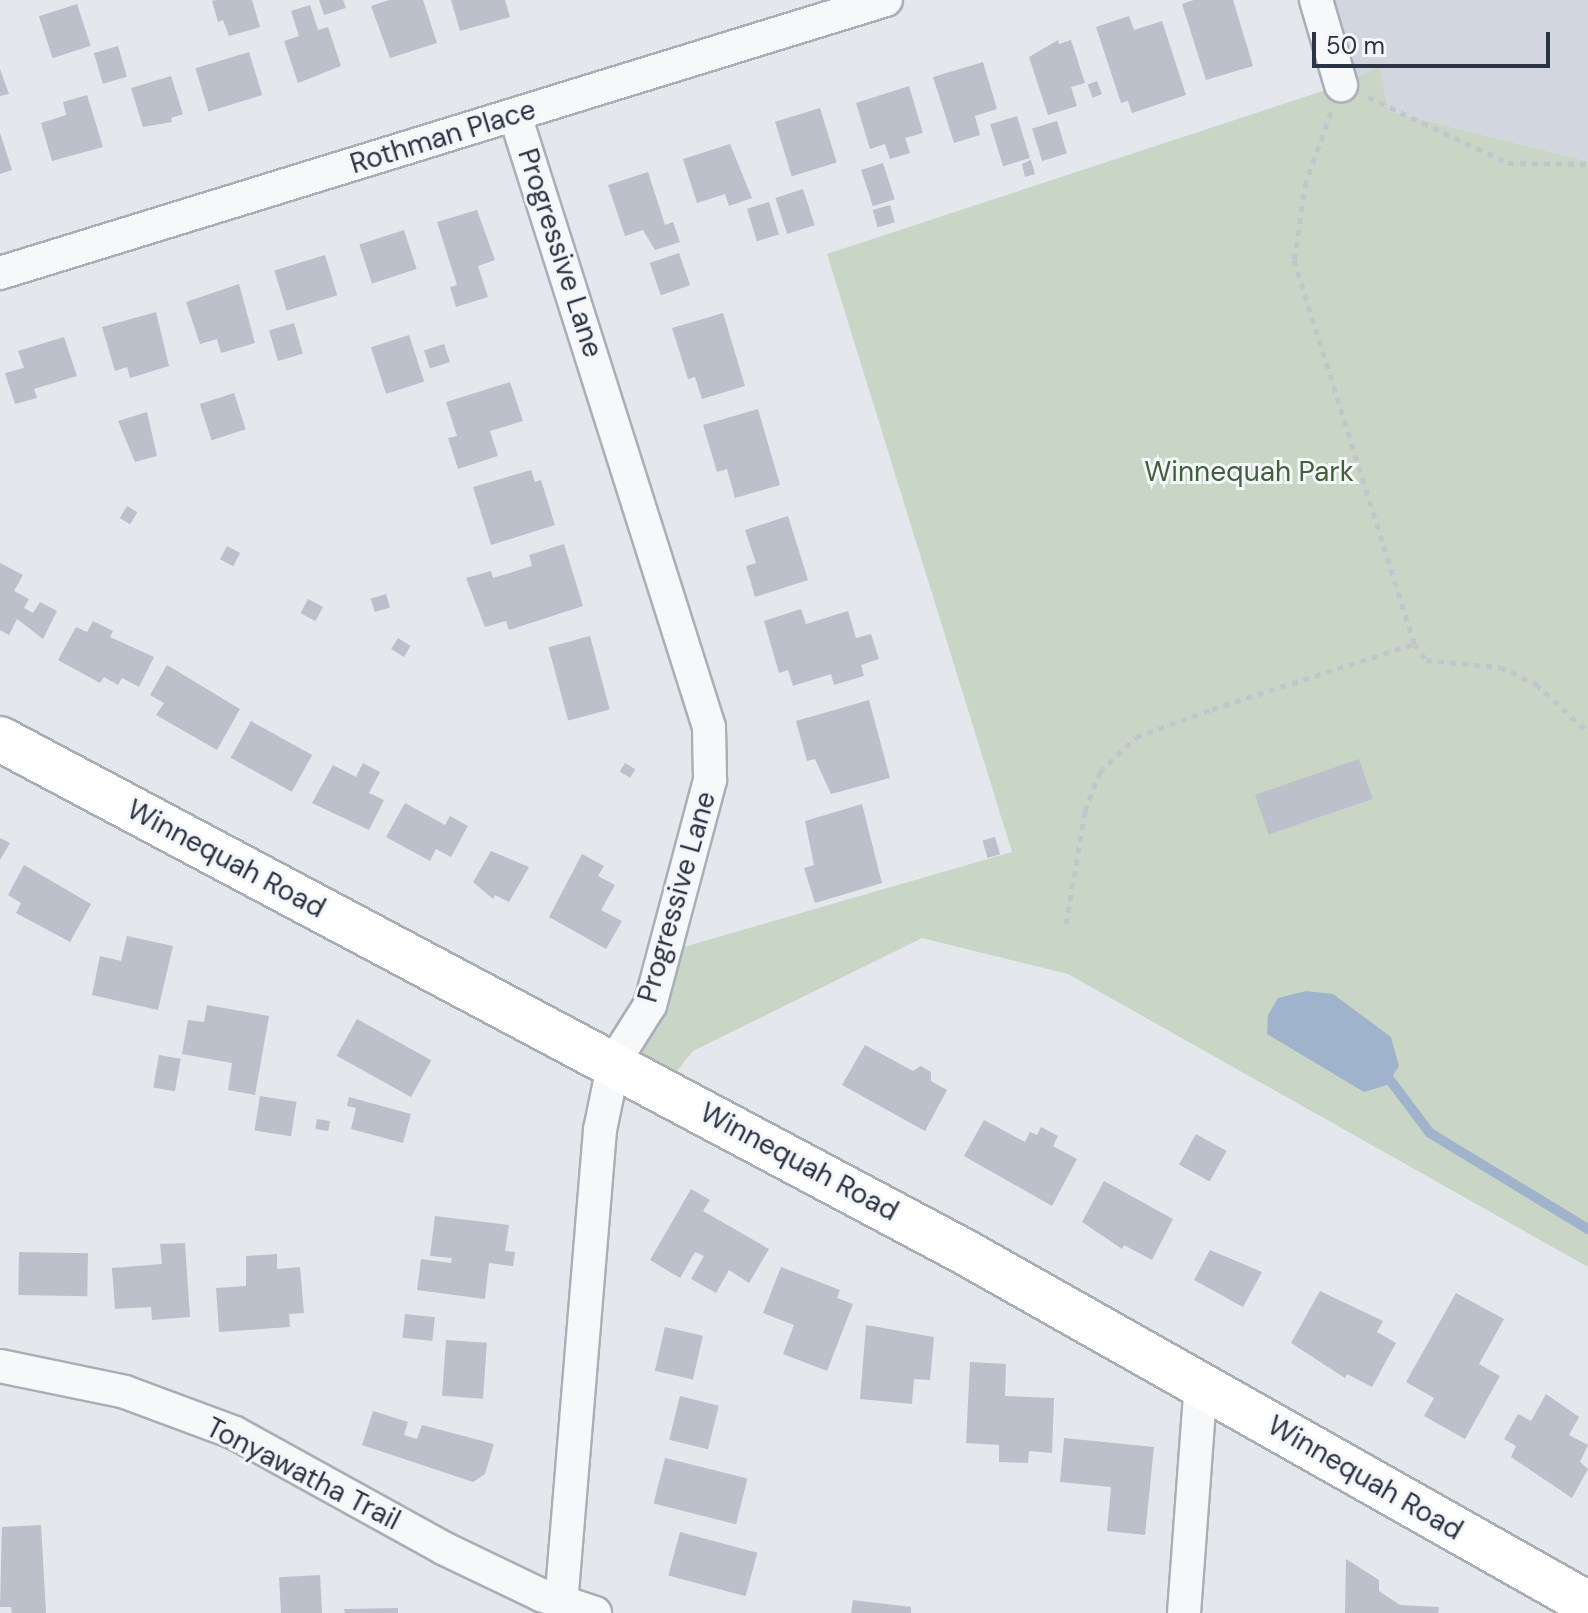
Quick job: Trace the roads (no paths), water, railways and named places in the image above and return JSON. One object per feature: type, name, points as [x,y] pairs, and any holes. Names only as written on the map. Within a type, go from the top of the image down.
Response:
[{"type":"street","name":"Rothman Place","points":[[0,273],[886,0]]},
{"type":"street","points":[[1316,0],[1341,85]]},
{"type":"street","name":"Progressive Lane","points":[[515,115],[709,727],[710,780],[650,1005],[614,1062],[600,1130],[561,1602]]},
{"type":"street","name":"Winnequah Road","points":[[0,739],[614,1062],[1201,1384],[1588,1604]]},
{"type":"street","name":"Tonyawatha Trail","points":[[0,1366],[125,1392],[235,1433],[443,1548],[561,1602],[595,1613]]},
{"type":"street","points":[[1184,1613],[1201,1384]]},
{"type":"water","points":[[1306,991],[1333,994],[1391,1037],[1399,1066],[1387,1085],[1364,1092],[1267,1034],[1268,1015],[1278,998]]},
{"type":"waterway","points":[[1390,1080],[1430,1133],[1588,1229]]},
{"type":"park label","name":"Winnequah Park","points":[[1249,472]]}]
